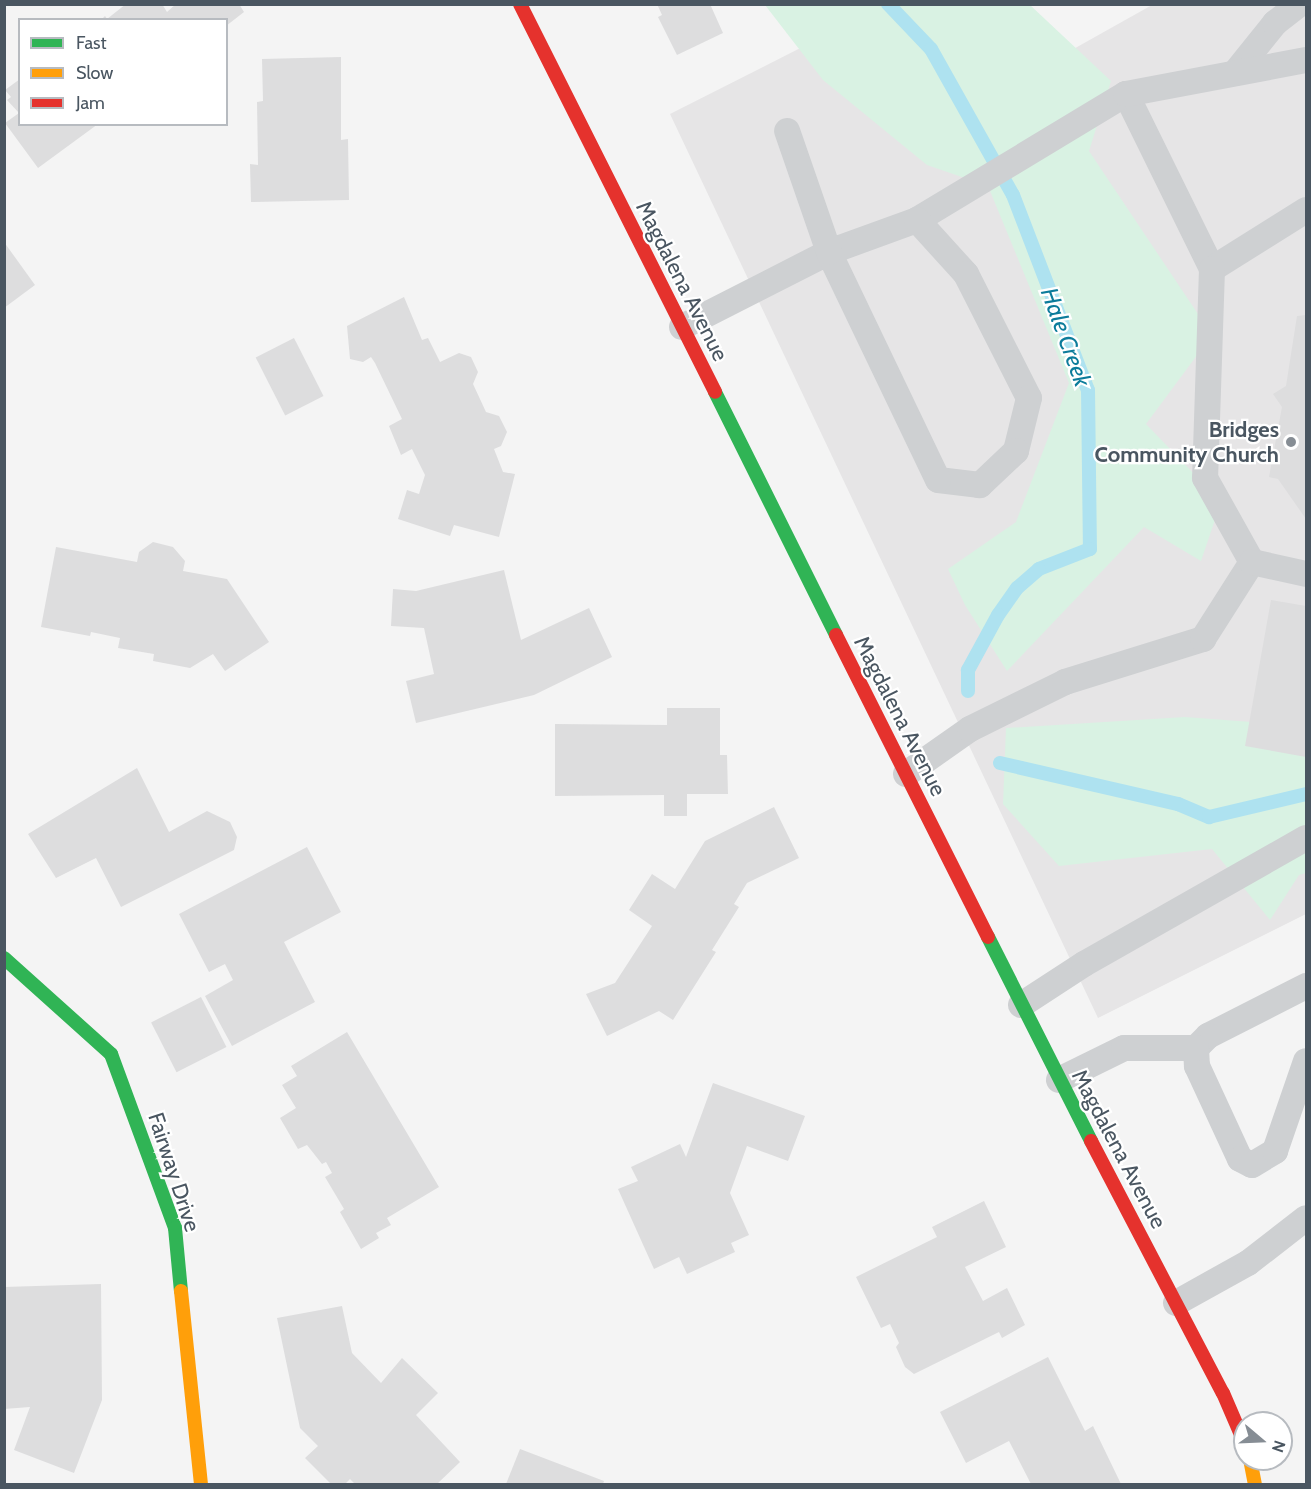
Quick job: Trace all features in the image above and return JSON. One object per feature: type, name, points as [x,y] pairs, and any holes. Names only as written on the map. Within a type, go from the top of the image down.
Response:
[{"type":"main road","name":"Magdalena Avenue","points":[[520,4],[1021,1005],[1233,1416]]},
{"type":"main road","name":"Fairway Drive","points":[[4,958],[111,1054],[175,1228],[201,1485]]},
{"type":"lane","points":[[1235,73],[1275,23],[1299,4]]},
{"type":"lane","points":[[682,327],[829,252],[918,220],[1126,94],[1306,60]]},
{"type":"lane","points":[[1126,94],[1212,269],[1205,478],[1252,562],[1306,574]]},
{"type":"lane","points":[[787,131],[829,252],[938,480],[980,485],[1016,451],[1029,398],[966,274],[918,220]]},
{"type":"lane","points":[[1212,269],[1306,210]]},
{"type":"lane","points":[[906,774],[970,729],[1065,682],[1203,639],[1252,562]]},
{"type":"lane","points":[[1021,1005],[1084,964],[1306,838]]},
{"type":"lane","points":[[1059,1080],[1124,1048],[1196,1048],[1208,1036],[1306,986]]},
{"type":"lane","points":[[1196,1048],[1197,1066],[1240,1159],[1252,1165],[1275,1151],[1306,1061]]},
{"type":"lane","points":[[1176,1303],[1248,1263],[1306,1218]]},
{"type":"shaded area","points":[[1152,5],[1306,5],[1306,914],[1098,1018],[670,114],[822,37],[940,124]]},
{"type":"green space","points":[[765,5],[1030,5],[1111,81],[1089,151],[1212,335],[1146,424],[1221,502],[1201,561],[1144,527],[1007,671],[965,605],[948,569],[1016,522],[1069,383],[988,186],[927,165],[823,80]]},
{"type":"green space","points":[[1185,717],[1265,723],[1306,737],[1306,873],[1299,875],[1270,920],[1212,849],[1059,866],[1003,804],[1006,728]]},
{"type":"building","points":[[126,4],[162,4],[167,12],[176,4],[239,4],[244,12],[228,24],[228,18],[108,18]]},
{"type":"building","points":[[657,4],[710,4],[723,33],[677,55],[658,17],[662,15]]},
{"type":"building","points":[[341,57],[341,140],[348,139],[349,200],[251,202],[250,164],[258,165],[257,102],[263,101],[262,59]]},
{"type":"building","points":[[18,80],[18,112],[7,100],[11,97],[5,90]]},
{"type":"building","points":[[18,114],[18,126],[95,126],[38,168],[5,123]]},
{"type":"building","points":[[4,242],[35,285],[4,308]]},
{"type":"building","points":[[404,297],[422,340],[428,338],[440,362],[459,353],[471,357],[478,372],[473,384],[486,412],[499,416],[507,432],[501,446],[494,449],[503,472],[515,474],[499,537],[454,525],[450,536],[398,519],[407,490],[419,494],[425,475],[412,449],[401,455],[389,426],[402,419],[375,363],[371,357],[363,362],[350,359],[347,326]]},
{"type":"building","name":"Bridges Community Church","points":[[1306,315],[1306,519],[1278,479],[1269,477],[1282,407],[1273,394],[1286,386],[1297,316]]},
{"type":"building","points":[[294,338],[324,396],[285,415],[256,358]]},
{"type":"building","points":[[153,542],[173,547],[185,561],[183,571],[227,579],[269,642],[225,671],[213,654],[190,668],[153,661],[154,654],[118,648],[120,638],[91,632],[90,636],[41,627],[56,547],[137,562],[139,552]]},
{"type":"building","points":[[504,570],[521,640],[589,608],[612,657],[534,695],[416,723],[406,681],[434,674],[424,628],[391,626],[393,589],[416,591]]},
{"type":"building","points":[[1271,600],[1306,606],[1306,757],[1245,746]]},
{"type":"building","points":[[667,708],[720,708],[720,755],[727,755],[728,794],[687,794],[687,816],[664,816],[664,795],[555,796],[555,724],[667,725]]},
{"type":"building","points":[[137,768],[169,832],[207,811],[230,822],[237,837],[234,850],[121,907],[96,858],[56,878],[28,834]]},
{"type":"building","points":[[774,807],[799,858],[747,883],[734,904],[739,907],[712,950],[716,952],[673,1020],[659,1011],[607,1036],[586,994],[615,983],[652,926],[629,910],[652,874],[675,889],[705,841]]},
{"type":"building","points":[[307,847],[341,912],[284,942],[315,1002],[232,1046],[205,996],[233,980],[225,964],[209,972],[179,914]]},
{"type":"building","points":[[201,997],[226,1047],[177,1072],[151,1022]]},
{"type":"building","points":[[347,1032],[439,1187],[387,1218],[391,1225],[376,1233],[379,1238],[361,1249],[340,1212],[344,1209],[325,1177],[332,1173],[326,1162],[322,1164],[307,1145],[298,1149],[280,1118],[296,1108],[282,1085],[297,1076],[291,1066]]},
{"type":"building","points":[[713,1083],[805,1116],[788,1161],[747,1146],[730,1193],[749,1235],[731,1243],[735,1252],[687,1274],[679,1257],[654,1269],[618,1189],[638,1181],[631,1167],[680,1144],[686,1157]]},
{"type":"building","points":[[984,1201],[1006,1247],[965,1267],[983,1301],[1007,1288],[1025,1325],[1002,1338],[999,1332],[914,1374],[905,1367],[896,1347],[899,1343],[890,1324],[881,1328],[856,1277],[937,1237],[932,1227]]},
{"type":"building","points":[[101,1284],[102,1400],[74,1473],[14,1450],[30,1407],[4,1409],[4,1287]]},
{"type":"building","points":[[342,1306],[352,1353],[381,1383],[402,1358],[438,1393],[416,1415],[460,1462],[437,1484],[355,1484],[350,1479],[345,1484],[331,1484],[305,1458],[318,1446],[300,1428],[277,1318]]},
{"type":"building","points":[[1048,1357],[1085,1431],[1093,1426],[1121,1484],[1031,1484],[1009,1441],[966,1463],[940,1412]]},
{"type":"building","points":[[520,1449],[604,1481],[603,1484],[506,1484]]},
{"type":"waterway","name":"Hale Creek","points":[[888,4],[931,49],[1013,195],[1088,390],[1090,549],[1039,569],[1017,588],[998,615],[968,670],[968,691]]},
{"type":"waterway","name":"Hale Creek","points":[[1000,763],[1178,804],[1209,817],[1306,794]]},
{"type":"traffic: fast","points":[[715,392],[836,635]]},
{"type":"traffic: fast","points":[[988,937],[1091,1141]]},
{"type":"traffic: fast","points":[[4,958],[111,1054],[175,1228],[181,1291]]},
{"type":"traffic: slow","points":[[181,1291],[201,1484]]},
{"type":"traffic: slow","points":[[1252,1471],[1255,1484]]},
{"type":"traffic: jam","points":[[520,4],[715,392]]},
{"type":"traffic: jam","points":[[836,635],[988,937]]},
{"type":"traffic: jam","points":[[1091,1141],[1233,1416]]},
{"type":"place","name":"Bridges Community Church","points":[[1291,442]]}]
